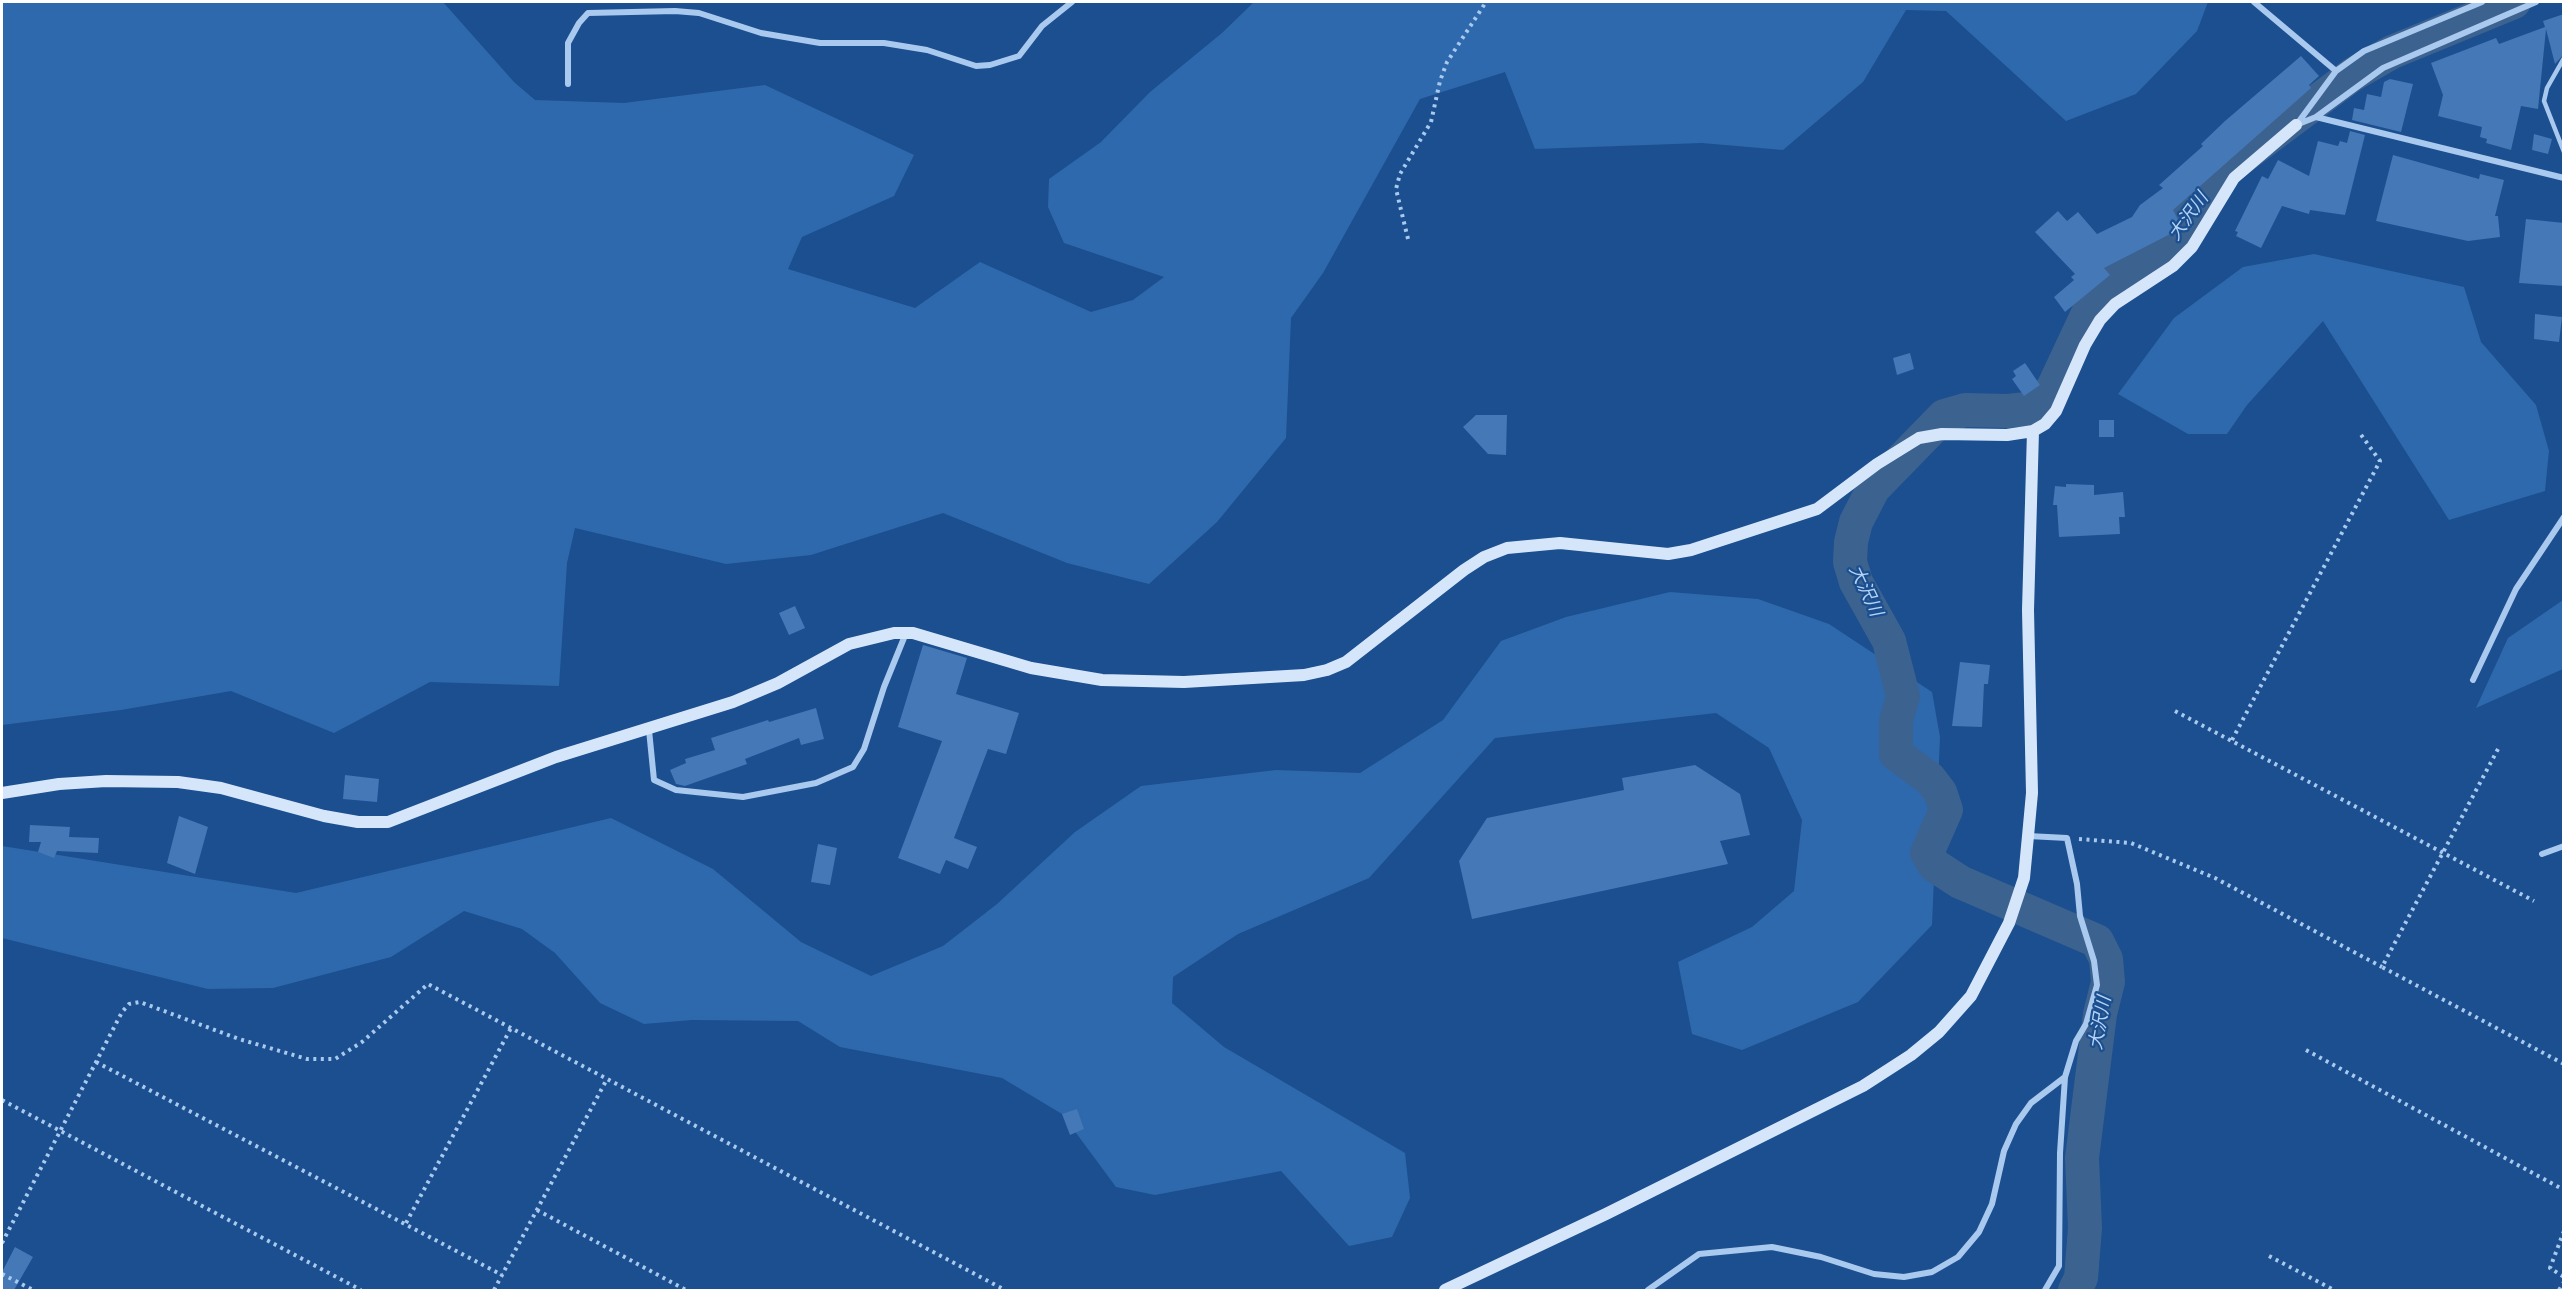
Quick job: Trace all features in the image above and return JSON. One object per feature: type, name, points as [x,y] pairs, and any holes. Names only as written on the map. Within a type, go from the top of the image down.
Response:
[{"type":"street","points":[[568,84],[568,43],[579,23],[588,13],[675,11],[699,13],[762,33],[820,44],[884,43],[927,50],[976,66],[990,65],[1019,56],[1042,26],[1072,2]]},
{"type":"street","points":[[2254,2],[2336,71]]},
{"type":"street","points":[[2,793],[71,783],[178,783],[221,788],[324,816],[358,822],[388,822],[556,757],[649,730],[733,702],[778,683],[849,644],[874,636],[906,633],[943,641],[1031,668],[1102,680],[1184,682],[1304,675],[1346,662],[1464,570],[1484,557],[1508,548],[1560,543],[1668,554],[1691,550],[1817,510],[1877,464],[1918,438],[1942,434],[2007,435],[2033,431],[2045,424],[2056,411],[2085,345],[2100,320],[2115,304],[2173,266],[2192,247],[2234,178],[2296,125],[2336,71],[2364,51],[2482,2]]},
{"type":"street","points":[[2296,125],[2316,117],[2383,68],[2536,2]]},
{"type":"street","points":[[2316,117],[2564,178]]},
{"type":"street","points":[[1445,1290],[1810,1114],[1863,1086],[1911,1055],[1939,1032],[1971,996],[2009,923],[2024,878],[2032,793],[2028,610],[2033,431]]},
{"type":"street","points":[[2473,680],[2516,590],[2564,517]]},
{"type":"street","points":[[649,730],[654,780],[676,790],[743,797],[816,783],[853,767],[864,749],[884,687],[906,633]]},
{"type":"street","points":[[2028,836],[2067,838],[2077,884],[2080,916],[2097,985],[2086,1024],[2076,1041],[2065,1077],[2060,1153],[2059,1266],[2045,1290]]},
{"type":"street","points":[[2541,854],[2564,846]]},
{"type":"street","points":[[1648,1290],[1699,1254],[1772,1247],[1821,1257],[1874,1274],[1904,1277],[1932,1272],[1958,1257],[1979,1232],[1992,1204],[2004,1150],[2016,1124],[2031,1103],[2065,1077]]},
{"type":"lane","points":[[2564,58],[2547,88],[2544,101],[2564,152]]},
{"type":"path","points":[[1408,239],[1396,189],[1400,174],[1431,122],[1440,81],[1447,62],[1486,2]]},
{"type":"path","points":[[2232,740],[2380,462],[2359,432]]},
{"type":"path","points":[[2175,711],[2534,901]]},
{"type":"path","points":[[2382,967],[2498,749]]},
{"type":"path","points":[[2067,838],[2131,843],[2215,878],[2564,1064]]},
{"type":"path","points":[[2,1243],[122,1012],[129,1004],[140,1002],[239,1039],[307,1059],[334,1059],[362,1042],[428,984],[1005,1290]]},
{"type":"path","points":[[406,1223],[510,1028]]},
{"type":"path","points":[[2306,1050],[2564,1190]]},
{"type":"path","points":[[96,1062],[502,1275]]},
{"type":"path","points":[[494,1290],[606,1079]]},
{"type":"path","points":[[2,1100],[361,1290]]},
{"type":"path","points":[[537,1210],[687,1290]]},
{"type":"path","points":[[2564,1231],[2550,1269],[2564,1277]]},
{"type":"path","points":[[2269,1256],[2334,1290]]},
{"type":"path","points":[[2,1274],[33,1290]]},
{"type":"path","points":[[2559,1290],[2564,1282]]},
{"type":"shaded area","points":[[2,2],[443,2],[514,82],[535,100],[624,103],[765,85],[914,155],[894,196],[802,237],[788,269],[915,308],[980,262],[1091,312],[1133,300],[1164,277],[1064,243],[1048,207],[1049,179],[1101,142],[1150,92],[1222,33],[1254,2],[2208,2],[2197,31],[2136,94],[2066,121],[1946,11],[1906,10],[1863,82],[1783,150],[1702,143],[1535,149],[1505,72],[1420,99],[1323,273],[1291,318],[1286,438],[1217,522],[1149,584],[1067,563],[943,513],[811,555],[726,564],[575,528],[567,563],[559,686],[430,682],[334,733],[231,691],[121,710],[2,725]]},
{"type":"shaded area","points":[[2314,254],[2464,287],[2481,342],[2536,405],[2549,451],[2545,491],[2449,520],[2323,321],[2247,405],[2227,434],[2188,434],[2118,394],[2174,318],[2243,267]]},
{"type":"shaded area","points":[[1670,592],[1758,599],[1829,624],[1932,692],[1940,737],[1932,925],[1858,1002],[1742,1050],[1692,1034],[1678,962],[1752,927],[1794,891],[1802,820],[1769,748],[1716,713],[1495,738],[1369,878],[1238,934],[1173,977],[1172,1003],[1224,1047],[1405,1153],[1410,1198],[1392,1237],[1349,1246],[1281,1171],[1155,1195],[1116,1187],[1062,1114],[1002,1078],[840,1047],[798,1021],[692,1020],[644,1024],[600,1003],[555,953],[522,929],[464,911],[391,957],[273,988],[208,989],[2,938],[2,846],[296,893],[611,818],[713,869],[801,942],[871,976],[943,946],[997,904],[1075,832],[1141,786],[1276,770],[1360,773],[1443,720],[1501,641],[1566,617]]},
{"type":"shaded area","points":[[2563,600],[2563,669],[2476,708],[2508,638]]},
{"type":"building","points":[[2564,14],[2564,54],[2555,64],[2546,29],[2538,109],[2521,106],[2511,150],[2486,143],[2487,139],[2480,137],[2482,127],[2438,116],[2443,95],[2431,63],[2496,38],[2499,44],[2545,27],[2543,21]]},
{"type":"building","points":[[2301,56],[2319,76],[2309,85],[2311,88],[2173,210],[2182,228],[2104,268],[2110,275],[2065,312],[2054,297],[2074,280],[2071,277],[2075,274],[2035,232],[2058,211],[2067,221],[2078,212],[2097,234],[2132,217],[2140,205],[2163,188],[2159,185],[2203,146],[2201,144],[2225,121]]},
{"type":"building","points":[[2390,79],[2413,84],[2401,132],[2352,120],[2354,108],[2364,110],[2367,94],[2381,97],[2384,82]]},
{"type":"building","points":[[2350,131],[2365,135],[2345,215],[2310,210],[2309,214],[2282,206],[2261,248],[2236,236],[2238,232],[2235,231],[2262,176],[2268,179],[2278,160],[2309,176],[2318,141],[2338,146],[2340,141],[2347,143]]},
{"type":"building","points":[[2534,134],[2552,139],[2548,154],[2532,150]]},
{"type":"building","points":[[2393,155],[2479,179],[2480,174],[2504,180],[2495,216],[2498,216],[2500,237],[2468,241],[2376,221]]},
{"type":"building","points":[[2526,219],[2564,223],[2564,286],[2519,283]]},
{"type":"building","points":[[2535,314],[2562,317],[2559,342],[2534,339]]},
{"type":"building","points":[[1910,353],[1914,369],[1897,375],[1893,358]]},
{"type":"building","points":[[2025,363],[2040,385],[2024,396],[2012,379],[2016,376],[2013,371]]},
{"type":"building","points":[[1476,415],[1507,415],[1506,455],[1488,454],[1463,427]]},
{"type":"building","points":[[2099,420],[2114,420],[2114,437],[2099,437]]},
{"type":"building","points":[[2066,484],[2094,485],[2094,495],[2123,492],[2125,517],[2119,517],[2120,534],[2059,537],[2057,505],[2053,505],[2055,486],[2066,487]]},
{"type":"building","points":[[795,606],[805,628],[789,635],[779,613]]},
{"type":"building","points":[[923,645],[967,658],[956,694],[1019,713],[1006,754],[988,749],[954,838],[977,847],[968,869],[946,860],[940,874],[898,858],[942,741],[898,727]]},
{"type":"building","points":[[1960,662],[1990,665],[1988,684],[1984,684],[1982,727],[1952,726]]},
{"type":"building","points":[[816,708],[824,739],[801,745],[799,738],[745,759],[747,764],[685,786],[676,784],[670,770],[686,763],[685,759],[715,750],[711,738]]},
{"type":"building","points":[[1695,765],[1740,794],[1750,835],[1720,841],[1728,864],[1472,919],[1459,861],[1487,818],[1624,790],[1622,778]]},
{"type":"building","points":[[345,775],[379,779],[377,802],[343,799]]},
{"type":"building","points":[[179,816],[208,827],[195,874],[167,863]]},
{"type":"building","points":[[30,825],[70,827],[69,837],[99,838],[98,853],[57,851],[54,858],[38,852],[41,842],[29,842]]},
{"type":"building","points":[[818,844],[837,848],[830,885],[811,882]]},
{"type":"building","points":[[1077,1109],[1084,1129],[1070,1135],[1062,1114]]},
{"type":"building","points":[[15,1247],[33,1257],[14,1290],[2,1290],[2,1272]]},
{"type":"waterway","name":"大沢川","points":[[2075,1290],[2081,1278],[2085,1228],[2082,1158],[2100,1014],[2108,982],[2106,959],[2097,941],[1960,882],[1934,865],[1927,853],[1946,810],[1940,792],[1930,779],[1896,754],[1896,721],[1903,696],[1889,641],[1856,582],[1850,562],[1851,542],[1856,522],[1873,489],[1944,416],[1965,410],[2008,411],[2036,408],[2053,388],[2097,294],[2113,277],[2153,259],[2175,240],[2198,199],[2213,180],[2237,161],[2352,75],[2392,52],[2514,2]]}]
